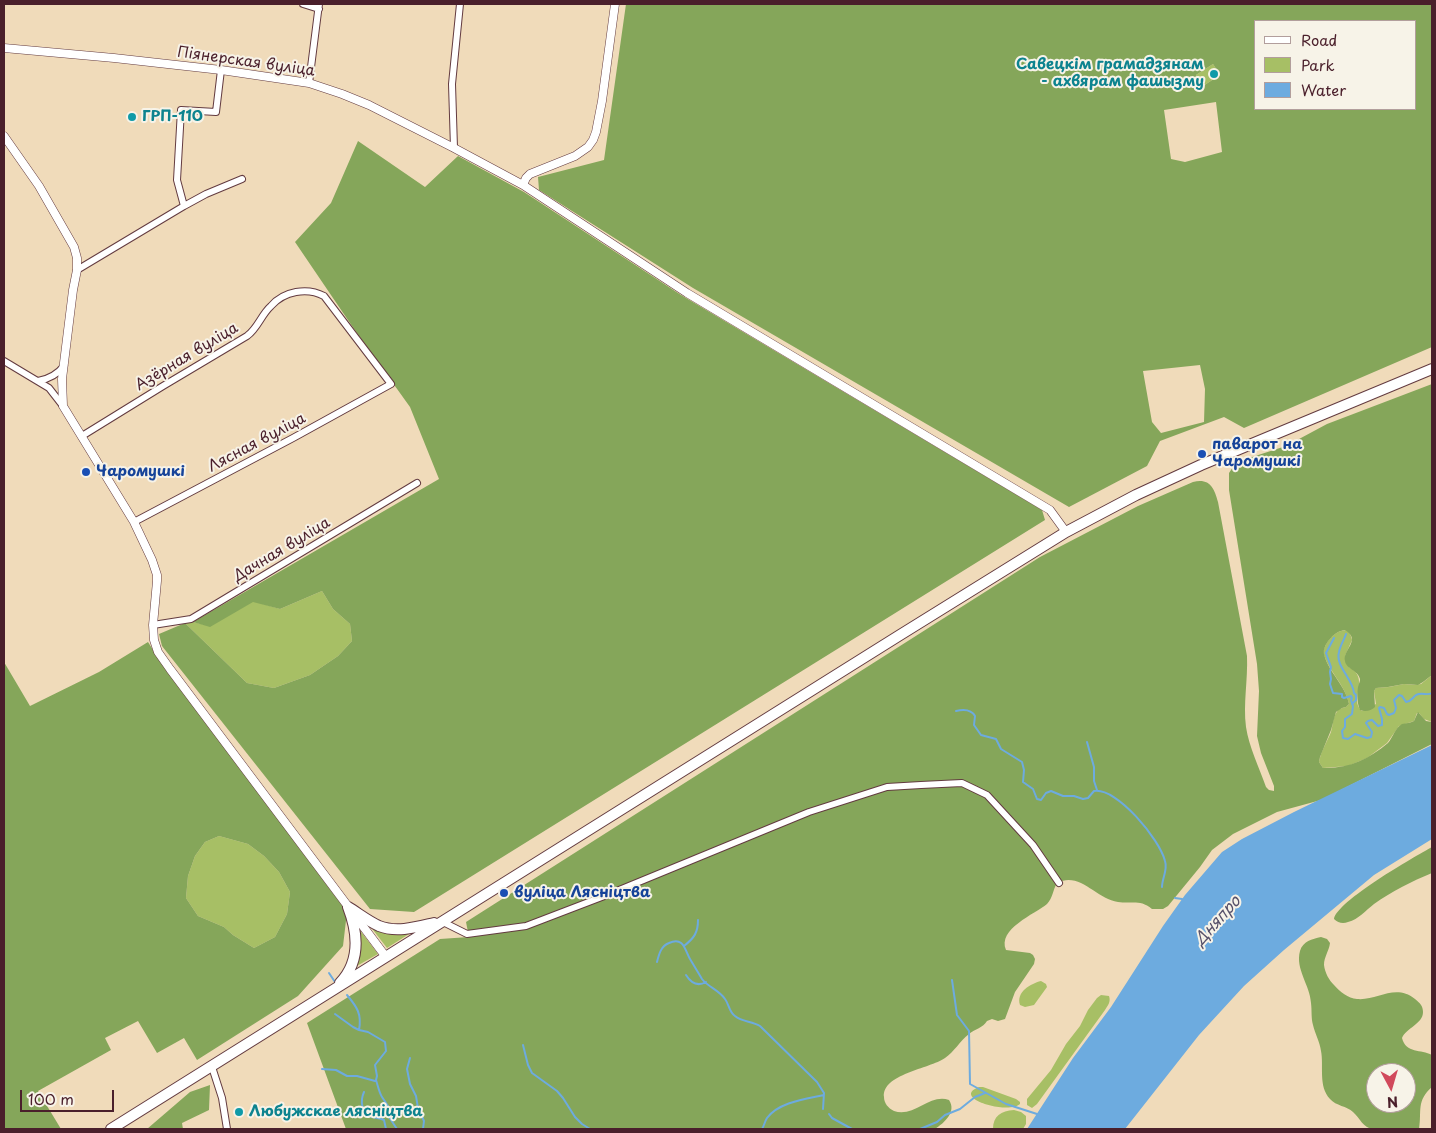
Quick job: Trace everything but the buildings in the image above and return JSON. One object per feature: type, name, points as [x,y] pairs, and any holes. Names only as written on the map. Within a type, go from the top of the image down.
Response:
[{"type":"main road","points":[[110,1129],[1066,532],[1136,495],[1201,465],[1432,369]]},
{"type":"main road","points":[[348,906],[378,926],[389,928],[408,928],[443,922]]},
{"type":"main road","points":[[334,989],[347,976],[352,966],[355,950],[356,934],[348,906]]},
{"type":"street","points":[[303,4],[319,6],[309,83]]},
{"type":"street","points":[[454,148],[452,84],[460,4]]},
{"type":"street","points":[[523,185],[530,174],[575,156],[588,147],[593,140],[602,101],[615,4]]},
{"type":"street","name":"Піянерская вуліца","points":[[4,48],[221,70],[309,83],[369,105],[523,185],[687,293],[1050,510],[1066,532]]},
{"type":"street","points":[[184,206],[177,180],[182,110],[216,112],[221,70]]},
{"type":"street","points":[[4,136],[39,186],[71,240],[76,254],[77,270],[72,290],[64,366],[63,406]]},
{"type":"street","points":[[77,270],[184,206],[206,194],[242,179]]},
{"type":"street","name":"Азёрная вуліца","points":[[82,436],[247,336],[256,328],[270,306],[283,297],[301,291],[310,291],[324,296]]},
{"type":"street","name":"Лясная вуліца","points":[[134,522],[391,384],[324,296]]},
{"type":"street","points":[[4,361],[53,392],[134,522],[157,575],[153,625],[156,646],[164,661],[386,957]]},
{"type":"street","points":[[38,381],[51,378],[64,366]]},
{"type":"street","name":"Дачная вуліца","points":[[153,625],[191,619],[417,483]]},
{"type":"street","points":[[443,922],[467,934],[526,926],[607,895],[809,812],[887,787],[962,783],[987,795],[1033,845],[1059,883]]},
{"type":"street","points":[[212,1066],[220,1091],[227,1129]]},
{"type":"green space","points":[[626,4],[1432,4],[1432,347],[1244,428],[1224,417],[1160,441],[1147,466],[1069,507],[693,288],[539,190],[538,177],[604,160]],"holes":[[[1213,64],[1220,75],[1203,86],[1196,75]],[[1216,102],[1222,152],[1185,162],[1171,159],[1164,110]],[[1200,365],[1205,389],[1204,422],[1161,433],[1152,422],[1143,371]]]},
{"type":"green space","points":[[1213,64],[1220,75],[1203,86],[1196,75]]},
{"type":"green space","points":[[358,141],[425,187],[458,156],[524,192],[681,295],[1042,510],[1045,520],[414,912],[370,909],[162,646],[159,634],[185,623],[247,683],[274,688],[310,675],[338,656],[352,641],[350,624],[333,609],[322,591],[280,609],[253,602],[210,627],[193,622],[439,479],[410,407],[295,242],[331,203]]},
{"type":"green space","points":[[1432,384],[1432,675],[1418,685],[1404,684],[1376,688],[1374,691],[1375,707],[1368,711],[1360,710],[1357,696],[1360,679],[1347,666],[1345,661],[1352,638],[1345,630],[1334,634],[1326,645],[1324,654],[1329,667],[1344,690],[1349,704],[1336,712],[1319,762],[1323,768],[1332,768],[1350,765],[1366,758],[1388,743],[1402,724],[1414,721],[1418,712],[1426,721],[1432,722],[1432,744],[1321,800],[1277,812],[1233,834],[1212,850],[1168,906],[1163,909],[1152,909],[1140,903],[1110,900],[1073,880],[1057,883],[1047,904],[1019,923],[1007,935],[1005,942],[1006,950],[1030,953],[1035,959],[1034,964],[1015,992],[1005,1019],[987,1021],[971,1032],[945,1058],[898,1077],[885,1089],[884,1099],[887,1105],[894,1111],[908,1111],[935,1100],[949,1100],[951,1104],[950,1113],[935,1129],[346,1129],[307,1023],[440,939],[469,937],[466,922],[1040,557],[1138,506],[1193,482],[1204,481],[1210,485],[1215,492],[1218,502],[1247,656],[1245,710],[1247,734],[1266,787],[1274,791],[1257,736],[1259,691],[1257,664],[1229,490],[1229,473],[1233,467],[1246,459],[1286,446],[1327,424]]},
{"type":"green space","points":[[322,591],[333,609],[350,624],[352,641],[338,656],[310,675],[274,688],[247,683],[185,623],[193,622],[210,626],[253,601],[280,609]]},
{"type":"green space","points":[[1346,630],[1350,633],[1352,640],[1345,656],[1349,667],[1358,677],[1357,701],[1362,711],[1376,704],[1374,691],[1376,688],[1404,684],[1421,684],[1432,675],[1432,722],[1424,719],[1417,713],[1414,721],[1399,726],[1387,743],[1367,758],[1348,766],[1323,768],[1319,762],[1331,732],[1334,717],[1339,709],[1349,704],[1344,690],[1325,659],[1323,652],[1331,637],[1338,632]]},
{"type":"green space","points":[[148,642],[160,661],[347,912],[343,946],[298,996],[197,1060],[184,1038],[157,1053],[138,1021],[105,1038],[111,1050],[38,1091],[61,1129],[4,1129],[4,662],[30,706],[99,672]],"holes":[[[219,836],[248,844],[264,856],[279,872],[290,892],[287,914],[275,937],[254,948],[224,927],[198,916],[186,898],[188,876],[195,856],[205,842]]]},
{"type":"green space","points":[[219,836],[248,844],[264,856],[279,872],[290,892],[287,914],[275,937],[254,948],[224,927],[198,916],[186,898],[188,876],[195,856],[205,842]]},
{"type":"green space","points":[[1432,847],[1432,873],[1387,895],[1352,921],[1342,923],[1334,919],[1338,911],[1362,891],[1394,869]]},
{"type":"green space","points":[[370,926],[407,933],[409,934],[387,948]]},
{"type":"green space","points":[[359,929],[378,954],[355,967]]},
{"type":"green space","points":[[1321,937],[1327,939],[1330,943],[1324,962],[1325,971],[1332,983],[1344,994],[1357,999],[1364,999],[1393,992],[1408,994],[1422,1006],[1423,1012],[1420,1020],[1402,1038],[1410,1049],[1432,1055],[1432,1087],[1422,1102],[1419,1129],[1383,1130],[1370,1128],[1364,1125],[1351,1110],[1338,1105],[1326,1094],[1323,1082],[1322,1057],[1312,1020],[1310,996],[1299,964],[1300,951],[1308,941]]},
{"type":"green space","points":[[1041,981],[1047,987],[1034,1005],[1025,1007],[1020,1005],[1019,1000],[1022,992],[1028,986]]},
{"type":"green space","points":[[1101,995],[1109,996],[1110,998],[1105,1010],[1037,1104],[1032,1108],[1027,1105],[1027,1099],[1051,1070],[1066,1044],[1080,1026],[1088,1010]]},
{"type":"green space","points":[[210,1085],[209,1110],[182,1123],[183,1129],[147,1129],[190,1092]]},
{"type":"green space","points":[[979,1087],[1016,1099],[1020,1104],[1005,1108],[984,1104],[972,1096],[972,1091]]},
{"type":"green space","points":[[1014,1110],[1026,1116],[1026,1124],[1023,1129],[993,1129],[994,1121],[999,1115]]},
{"type":"water","name":"Дняпро","points":[[1432,745],[1432,839],[1374,875],[1244,986],[1199,1035],[1125,1129],[1027,1129],[1073,1058],[1111,1007],[1163,926],[1185,895],[1222,852],[1242,839],[1294,812]]},
{"type":"waterway","points":[[1346,634],[1338,657],[1356,695],[1356,700],[1352,704]]},
{"type":"waterway","points":[[1334,638],[1326,653],[1331,667],[1330,684],[1333,693],[1342,694],[1344,698],[1351,696],[1353,706],[1352,714],[1345,719],[1345,727],[1342,731],[1343,738],[1348,739],[1355,734],[1367,738],[1371,737],[1372,732],[1366,723],[1372,720],[1378,726],[1382,725],[1379,708],[1384,708],[1389,715],[1394,713],[1396,708],[1394,700],[1399,695],[1406,702],[1418,694],[1432,693]]},
{"type":"waterway","points":[[956,711],[964,710],[971,712],[975,716],[974,725],[981,735],[996,739],[1001,749],[1022,762],[1024,770],[1023,782],[1033,789],[1037,799],[1041,800],[1046,793],[1051,791],[1063,796],[1074,796],[1083,799],[1088,798],[1094,791],[1103,792],[1114,797],[1125,806],[1146,829],[1161,852],[1166,868],[1162,887]]},
{"type":"waterway","points":[[1087,742],[1094,767],[1094,781],[1097,790]]},
{"type":"waterway","points":[[1175,898],[1182,899]]},
{"type":"waterway","points":[[684,946],[695,935],[698,920]]},
{"type":"waterway","points":[[657,962],[664,946],[674,941],[681,943],[702,979],[723,996],[733,1014],[738,1018],[760,1026],[817,1082],[824,1093],[823,1109]]},
{"type":"waterway","points":[[329,973],[335,982]]},
{"type":"waterway","points":[[686,975],[694,983],[706,982]]},
{"type":"waterway","points":[[952,980],[957,1015],[969,1031],[970,1084],[1006,1104],[1037,1114]]},
{"type":"waterway","points":[[347,995],[358,1011],[360,1019],[359,1030],[368,1032],[385,1042],[386,1051],[375,1065],[376,1080],[381,1095],[389,1109],[389,1117],[397,1129]]},
{"type":"waterway","points":[[335,1014],[359,1030]]},
{"type":"waterway","points":[[523,1045],[532,1073],[557,1091],[575,1117],[590,1129]]},
{"type":"waterway","points":[[410,1058],[407,1069],[410,1084],[424,1121],[423,1129]]},
{"type":"waterway","points":[[322,1069],[336,1070],[347,1076],[357,1076],[375,1081]]},
{"type":"waterway","points":[[364,1092],[362,1099],[364,1109],[368,1115],[384,1120],[386,1129]]},
{"type":"waterway","points":[[920,1129],[937,1122],[945,1115],[960,1109],[975,1097],[985,1093]]},
{"type":"waterway","points":[[762,1129],[767,1118],[778,1108],[793,1102],[824,1095]]},
{"type":"waterway","points":[[829,1114],[832,1118],[852,1129]]},
{"type":"place","name":"Савецкім грамадзянам - ахвярам фашызму","points":[[1214,74]]},
{"type":"place","name":"ГРП-110","points":[[132,117]]},
{"type":"place","name":"паварот на Чаромушкі","points":[[1202,454]]},
{"type":"place","name":"Чаромушкі","points":[[86,472]]},
{"type":"place","name":"вуліца Лясніцтва","points":[[504,893]]},
{"type":"place","name":"Любужскае лясніцтва","points":[[239,1112]]}]
